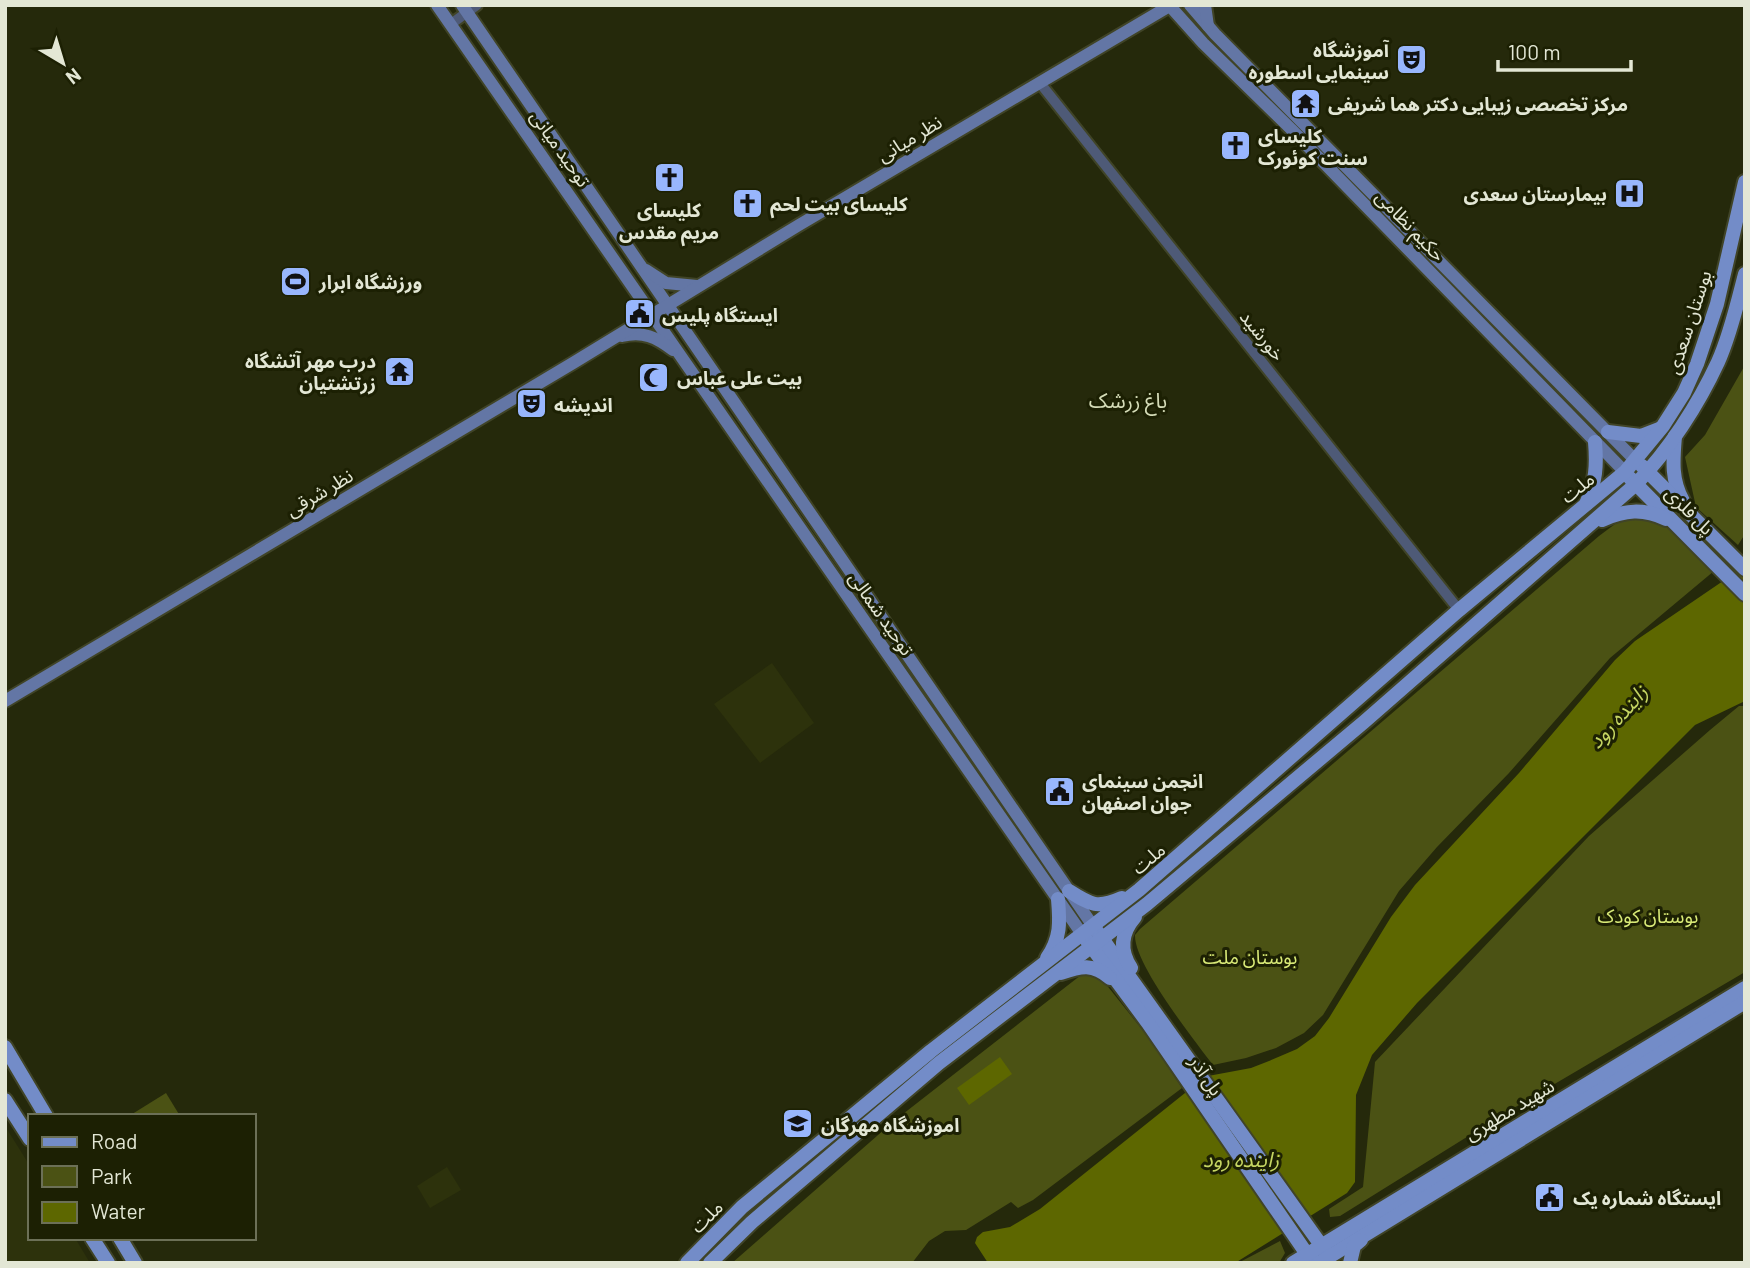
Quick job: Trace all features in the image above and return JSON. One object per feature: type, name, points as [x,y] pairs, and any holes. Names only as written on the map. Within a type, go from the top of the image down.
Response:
[{"type":"main road","name":"توحید میانی","points":[[437,5],[652,314]]},
{"type":"main road","points":[[1139,24],[1151,5]]},
{"type":"main road","name":"حکیم نظامی","points":[[1189,5],[1636,461]]},
{"type":"main road","points":[[1205,5],[1208,26]]},
{"type":"main road","name":"نظر میانی","points":[[652,314],[1170,6]]},
{"type":"main road","name":"حکیم نظامی","points":[[1170,6],[1203,43],[1291,129],[1625,472]]},
{"type":"main road","name":"توحید میانی","points":[[468,8],[666,305]]},
{"type":"main road","name":"بوستان سعدی","points":[[1648,472],[1697,364],[1717,304],[1745,181]]},
{"type":"main road","points":[[642,268],[666,283],[698,286]]},
{"type":"main road","name":"بوستان سعدی","points":[[1636,461],[1694,406],[1718,361],[1745,274]]},
{"type":"main road","name":"توحید شمالی","points":[[666,305],[892,635],[1063,895]]},
{"type":"main road","name":"نظر شرقی","points":[[5,701],[652,314]]},
{"type":"main road","name":"توحید شمالی","points":[[652,314],[880,643],[1092,936]]},
{"type":"main road","points":[[612,339],[639,333],[653,336],[681,356]]},
{"type":"main road","points":[[1608,432],[1641,436],[1669,430],[1676,488],[1689,512]]},
{"type":"main road","points":[[1586,505],[1595,484],[1595,442]]},
{"type":"main road","name":"ملت","points":[[1143,897],[1459,610],[1636,461]]},
{"type":"main road","name":"پل فلزی","points":[[1636,461],[1745,569]]},
{"type":"main road","name":"پل فلزی","points":[[1625,472],[1745,594]]},
{"type":"main road","name":"ملت","points":[[687,1263],[742,1207],[931,1051],[1045,972],[1364,722],[1648,472]]},
{"type":"main road","points":[[1588,527],[1618,514],[1640,510],[1652,512],[1675,523]]},
{"type":"main road","points":[[880,643],[892,635]]},
{"type":"main road","points":[[1045,972],[1060,934],[1063,895],[1098,905],[1143,897]]},
{"type":"main road","points":[[1143,897],[1122,943],[1124,955],[1150,999],[1152,1019]]},
{"type":"main road","name":"پل آذر","points":[[1092,936],[1123,989],[1152,1019],[1310,1258]]},
{"type":"main road","name":"پل آذر","points":[[1092,936],[1311,1231],[1326,1257]]},
{"type":"main road","points":[[1045,972],[1088,965],[1104,973],[1123,989]]},
{"type":"main road","name":"ملت","points":[[710,1263],[752,1222],[1045,972]]},
{"type":"main road","name":"شهید مطهری","points":[[1326,1257],[1343,1232],[1745,988]]},
{"type":"main road","name":"شهید مطهری","points":[[1292,1263],[1326,1257],[1745,1002]]},
{"type":"main road","points":[[5,1047],[46,1114]]},
{"type":"main road","points":[[5,1099],[19,1097],[25,1089],[26,1081]]},
{"type":"main road","points":[[5,1099],[28,1136]]},
{"type":"main road","points":[[1350,1263],[1354,1246],[1377,1227]]},
{"type":"main road","points":[[1311,1231],[1319,1235],[1343,1232]]},
{"type":"main road","points":[[1292,1263],[1297,1239]]},
{"type":"main road","points":[[93,1240],[108,1263]]},
{"type":"main road","points":[[121,1240],[135,1263]]},
{"type":"street","points":[[451,24],[468,8]]},
{"type":"street","name":"خورشید","points":[[1040,83],[1459,610]]},
{"type":"shaded area","points":[[772,663],[814,723],[760,763],[714,704]]},
{"type":"shaded area","points":[[5,1126],[28,1163],[28,1240],[76,1240],[90,1263],[5,1263]]},
{"type":"shaded area","points":[[447,1167],[461,1190],[430,1208],[417,1186]]},
{"type":"green space","points":[[1745,365],[1745,534],[1738,545],[1696,507],[1685,457],[1705,435]]},
{"type":"green space","name":"بوستان ملت","points":[[1635,517],[1653,519],[1666,525],[1714,571],[1610,658],[1509,773],[1437,847],[1399,891],[1323,1015],[1304,1033],[1276,1048],[1213,1065],[1154,982],[1137,948],[1135,935],[1599,536],[1615,524]]},
{"type":"green space","name":"بوستان کودک","points":[[1739,706],[1745,706],[1745,972],[1507,1112],[1340,1216],[1330,1217],[1329,1209],[1363,1187],[1375,1062],[1589,836]]},
{"type":"green space","points":[[1087,973],[1097,973],[1149,1038],[1182,1088],[1033,1200],[1018,1208],[1011,1202],[966,1230],[945,1231],[929,1241],[912,1263],[732,1263],[894,1121]]},
{"type":"green space","points":[[166,1093],[179,1114],[132,1114]]},
{"type":"green space","points":[[1280,1241],[1285,1253],[1279,1263],[1238,1263]]},
{"type":"water","name":"زاینده رود","points":[[1745,558],[1745,701],[1695,725],[1417,1003],[1372,1055],[1356,1095],[1355,1182],[1347,1193],[1235,1263],[988,1263],[975,1243],[977,1237],[983,1232],[1010,1227],[1040,1209],[1200,1081],[1208,1076],[1251,1068],[1269,1061],[1297,1049],[1315,1036],[1329,1018],[1391,917],[1415,885],[1519,773],[1615,660],[1635,641],[1723,581]]},
{"type":"water","points":[[1000,1057],[1012,1074],[969,1105],[957,1088]]},
{"type":"place","name":"آموزشگاه سینمایی اسطوره","points":[[1412,60]]},
{"type":"place","name":"مرکز تخصصی زیبایی دکتر هما شریفی","points":[[1305,103]]},
{"type":"place","name":"کلیسای سنت کوئورک","points":[[1235,146]]},
{"type":"place","name":"کلیسای مریم مقدس","points":[[669,178]]},
{"type":"place","name":"بیمارستان سعدی","points":[[1630,193]]},
{"type":"place","name":"کلیسای بیت لحم","points":[[747,203]]},
{"type":"place","name":"ورزشگاه ابرار","points":[[296,281]]},
{"type":"place","name":"ایستگاه پلیس","points":[[639,314]]},
{"type":"place","name":"درب مهر آتشگاه زرتشتیان","points":[[399,371]]},
{"type":"place","name":"بیت علی عباس","points":[[654,377]]},
{"type":"place","name":"اندیشه","points":[[531,404]]},
{"type":"place","name":"انجمن سینمای جوان اصفهان","points":[[1059,791]]},
{"type":"place","name":"اموزشگاه مهرگان","points":[[798,1124]]},
{"type":"place","name":"ایستگاه شماره یک","points":[[1550,1197]]},
{"type":"district","name":"باغ زرشک","points":[[1128,399]]}]
